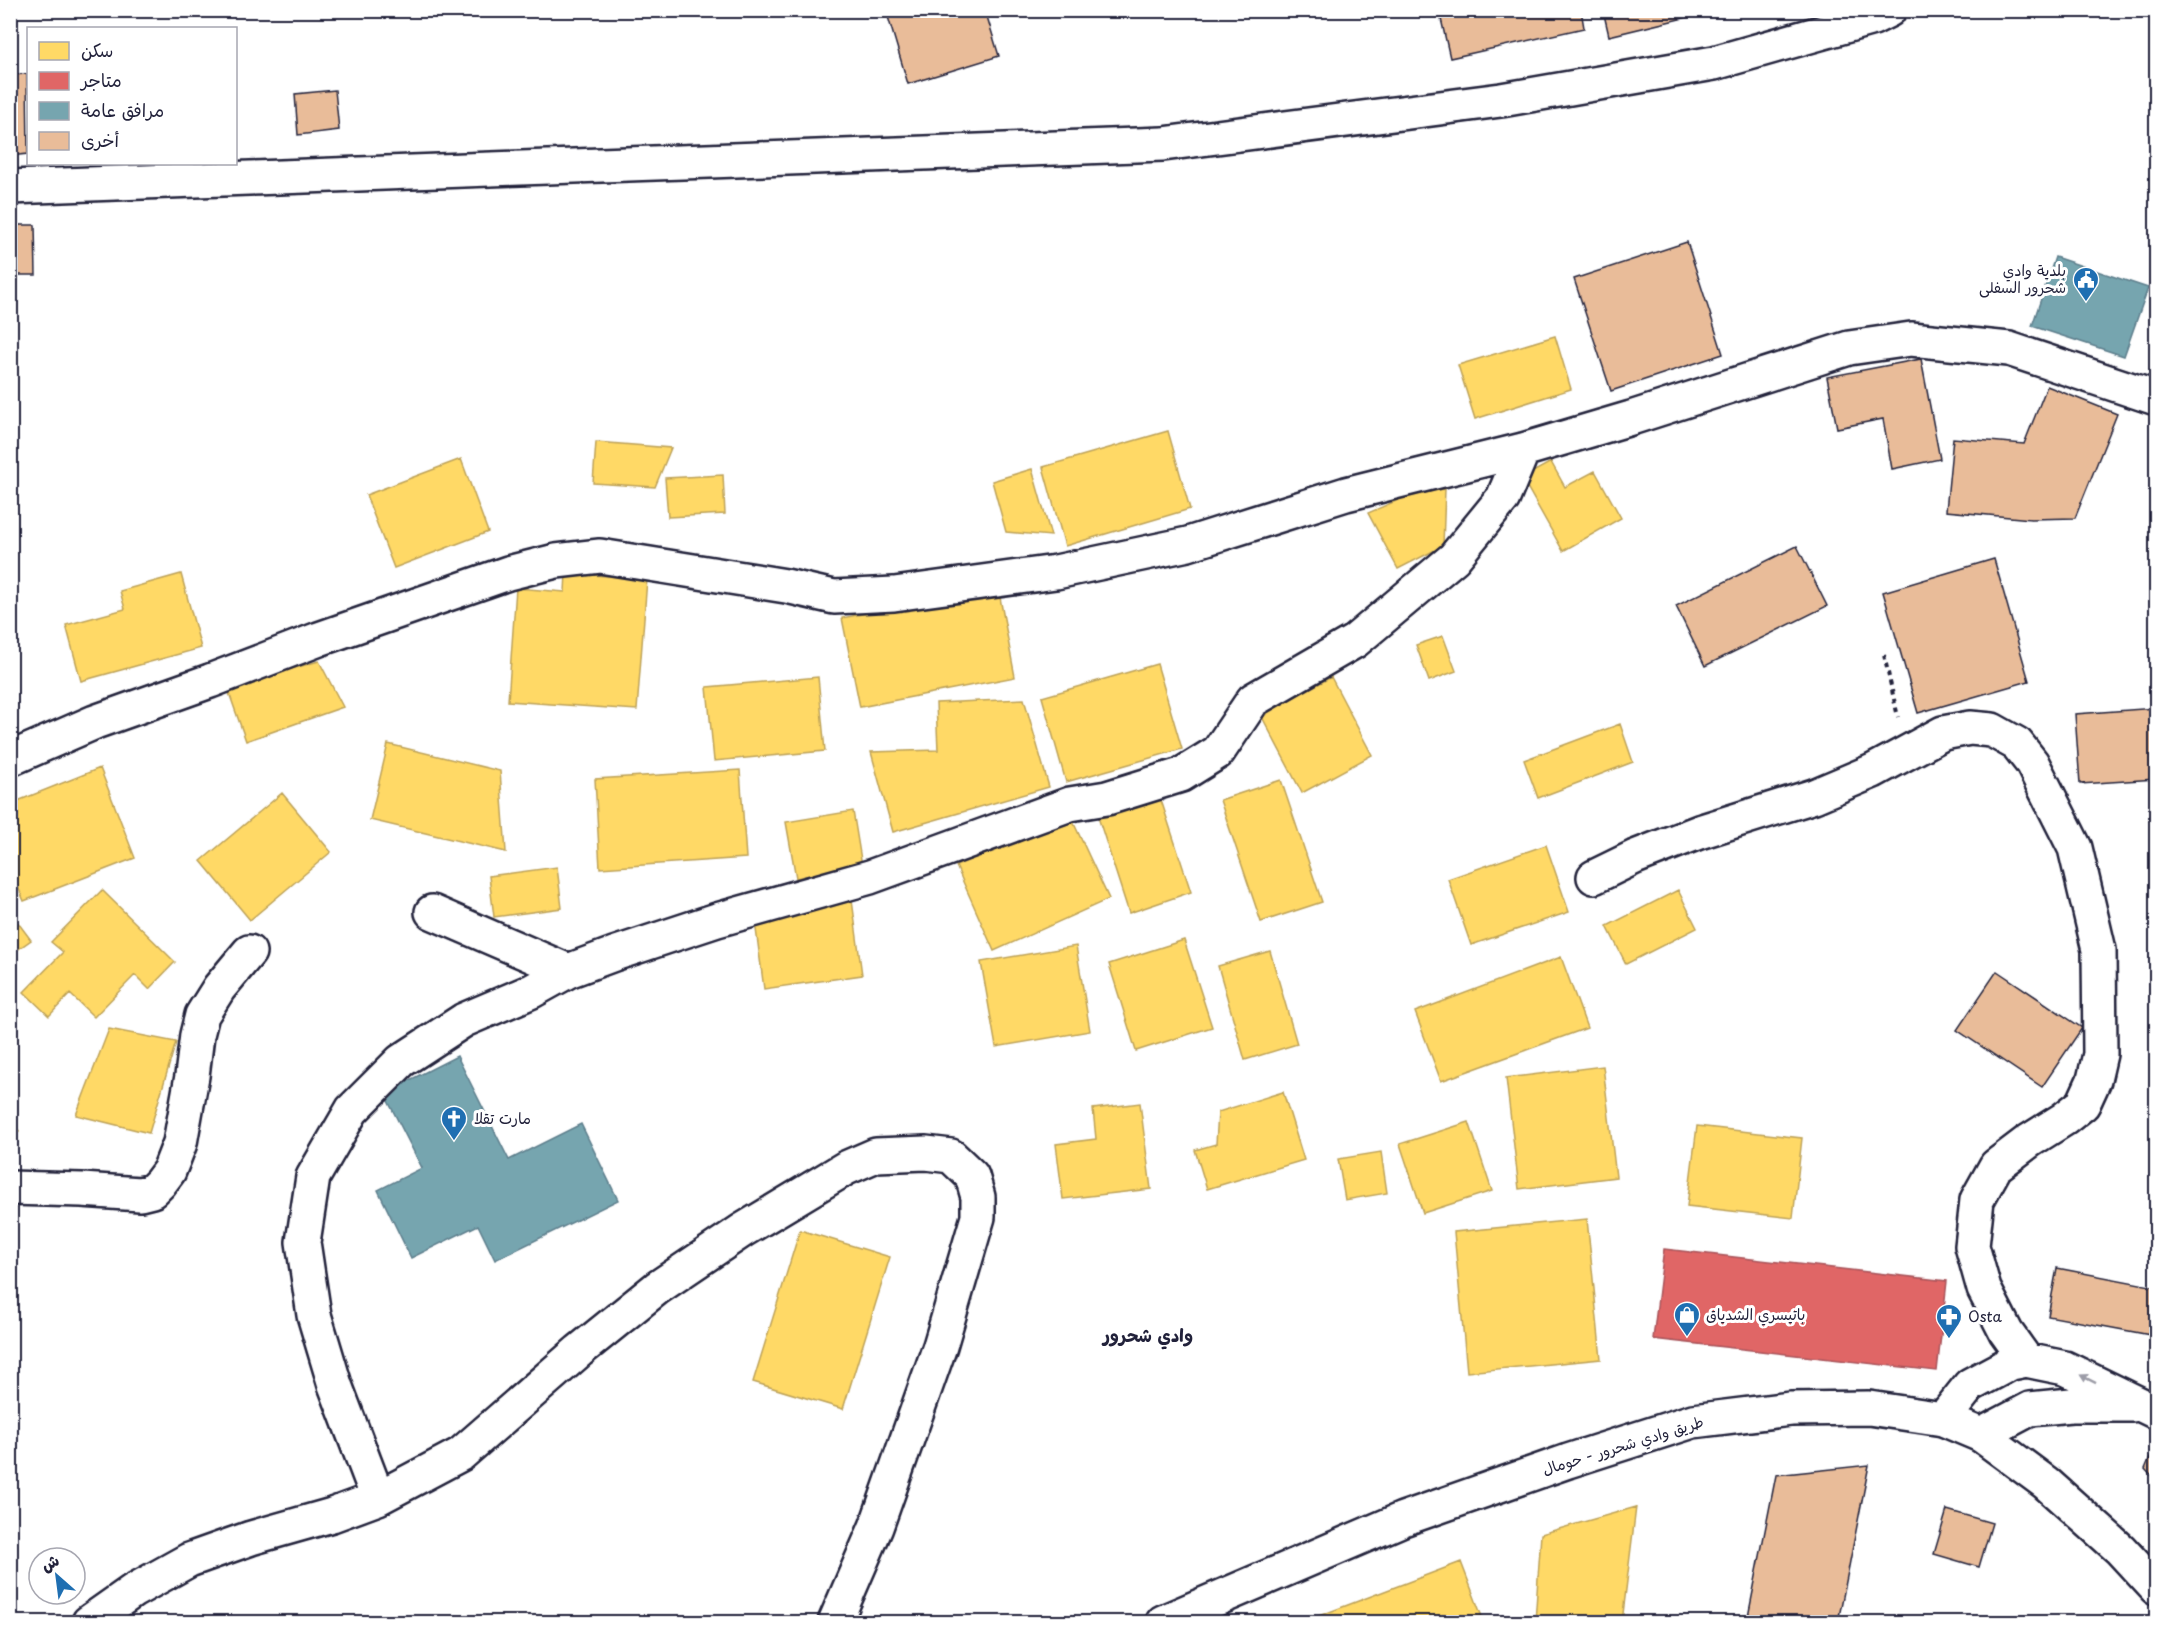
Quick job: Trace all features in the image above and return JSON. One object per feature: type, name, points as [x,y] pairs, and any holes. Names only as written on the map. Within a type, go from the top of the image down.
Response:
[{"type":"street","points":[[10,187],[1163,144],[1501,100],[1714,63],[1873,18],[1889,10]]},
{"type":"street","points":[[10,759],[95,722],[319,639],[508,573],[556,561],[600,556],[786,586],[834,597],[894,594],[1056,572],[1188,544],[1346,494],[1523,450],[1631,418],[1849,348],[1911,339],[2009,349],[2157,398]]},
{"type":"street","points":[[378,1497],[335,1385],[314,1315],[303,1242],[313,1177],[352,1110],[401,1061],[464,1020],[532,991],[568,971],[614,954],[717,920],[870,877],[1070,804],[1107,798],[1181,775],[1218,752],[1253,700],[1355,641],[1454,558],[1503,498],[1523,450]]},
{"type":"street","points":[[1594,877],[1635,857],[1699,832],[1814,796],[1873,771],[1943,733],[1970,728],[1992,730],[2017,744],[2032,763],[2075,848],[2098,950],[2100,1054],[2094,1080],[2083,1104],[1996,1166],[1977,1200],[1972,1246],[1984,1289],[2006,1332],[2026,1360]]},
{"type":"street","points":[[432,912],[568,971]]},
{"type":"street","points":[[10,1188],[140,1194],[152,1191],[169,1171],[180,1143],[202,1015],[219,988],[249,952]]},
{"type":"street","points":[[88,1623],[133,1591],[189,1560],[251,1538],[332,1515],[378,1497],[461,1454],[579,1351],[657,1288],[743,1230],[846,1167],[876,1155],[926,1153],[951,1156],[972,1176],[978,1197],[978,1217],[940,1346],[880,1516],[835,1623]]},
{"type":"street","points":[[1943,1419],[1970,1385],[2011,1363],[2026,1360],[2066,1368],[2148,1409]]},
{"type":"street","points":[[1982,1435],[2030,1409],[2072,1405],[2148,1409]]},
{"type":"street","name":"طريق وادي شحرور - حومال","points":[[1163,1623],[1403,1519],[1568,1461],[1693,1421],[1791,1408],[1869,1408],[1943,1419],[1982,1435],[2046,1483],[2120,1549],[2157,1588]]},
{"type":"path","points":[[1884,655],[1907,753]]},
{"type":"building: سكن","points":[[1555,336],[1571,389],[1475,419],[1458,365]]},
{"type":"building: سكن","points":[[1168,431],[1190,509],[1065,546],[1043,467]]},
{"type":"building: سكن","points":[[596,442],[671,448],[655,487],[593,483]]},
{"type":"building: سكن","points":[[461,459],[488,532],[394,568],[366,495]]},
{"type":"building: سكن","points":[[1551,462],[1565,487],[1595,471],[1621,518],[1563,551],[1522,478]]},
{"type":"building: سكن","points":[[1032,469],[1051,536],[1006,532],[992,481]]},
{"type":"building: سكن","points":[[723,475],[725,514],[668,517],[665,478]]},
{"type":"building: سكن","points":[[1445,489],[1443,546],[1398,569],[1368,513],[1414,493]]},
{"type":"building: سكن","points":[[566,573],[647,579],[637,710],[508,701],[516,588],[565,592]]},
{"type":"building: سكن","points":[[181,574],[201,648],[81,681],[66,625],[125,609],[120,591]]},
{"type":"building: سكن","points":[[998,587],[1015,677],[860,707],[842,618]]},
{"type":"building: سكن","points":[[1443,636],[1456,671],[1429,681],[1416,645]]},
{"type":"building: سكن","points":[[319,661],[343,707],[246,741],[227,687]]},
{"type":"building: سكن","points":[[1157,664],[1182,749],[1066,782],[1042,697]]},
{"type":"building: سكن","points":[[818,677],[825,751],[714,761],[707,687]]},
{"type":"building: سكن","points":[[1331,677],[1372,755],[1302,793],[1261,715]]},
{"type":"building: سكن","points":[[1024,699],[1049,787],[893,832],[871,752],[938,750],[936,703]]},
{"type":"building: سكن","points":[[1620,724],[1633,762],[1538,798],[1524,760]]},
{"type":"building: سكن","points":[[388,744],[500,771],[506,852],[370,820]]},
{"type":"building: سكن","points":[[100,768],[135,858],[24,901],[10,868],[10,804]]},
{"type":"building: سكن","points":[[740,770],[746,858],[600,868],[595,779]]},
{"type":"building: سكن","points":[[1281,780],[1322,902],[1261,922],[1220,800]]},
{"type":"building: سكن","points":[[282,793],[331,852],[250,920],[201,861]]},
{"type":"building: سكن","points":[[1160,797],[1191,892],[1129,913],[1098,817]]},
{"type":"building: سكن","points":[[853,811],[862,866],[796,878],[786,822]]},
{"type":"building: سكن","points":[[1070,815],[1109,899],[994,951],[956,866]]},
{"type":"building: سكن","points":[[1546,845],[1569,912],[1471,945],[1448,879]]},
{"type":"building: سكن","points":[[557,867],[562,908],[494,917],[489,876]]},
{"type":"building: سكن","points":[[102,890],[175,962],[149,989],[135,975],[94,1017],[70,994],[49,1016],[24,992],[63,952],[51,942]]},
{"type":"building: سكن","points":[[1678,890],[1697,928],[1626,964],[1607,926]]},
{"type":"building: سكن","points":[[852,900],[862,975],[764,989],[754,914]]},
{"type":"building: سكن","points":[[10,912],[31,940],[10,955]]},
{"type":"building: سكن","points":[[1184,940],[1212,1027],[1136,1051],[1109,964]]},
{"type":"building: سكن","points":[[1076,946],[1090,1031],[996,1047],[981,962]]},
{"type":"building: سكن","points":[[1270,951],[1297,1044],[1245,1060],[1218,966]]},
{"type":"building: سكن","points":[[1561,957],[1587,1028],[1441,1081],[1415,1012]]},
{"type":"building: سكن","points":[[109,1029],[176,1042],[149,1133],[76,1115]]},
{"type":"building: سكن","points":[[1603,1066],[1616,1177],[1519,1189],[1506,1078]]},
{"type":"building: سكن","points":[[1283,1092],[1304,1160],[1207,1189],[1195,1150],[1216,1144],[1218,1112]]},
{"type":"building: سكن","points":[[1140,1103],[1151,1189],[1063,1199],[1056,1144],[1096,1139],[1093,1109]]},
{"type":"building: سكن","points":[[10,1121],[19,1131],[10,1138]]},
{"type":"building: سكن","points":[[1469,1122],[1492,1191],[1423,1213],[1400,1144]]},
{"type":"building: سكن","points":[[1697,1126],[1802,1138],[1793,1218],[1687,1206]]},
{"type":"building: سكن","points":[[1381,1152],[1387,1193],[1345,1200],[1338,1159]]},
{"type":"building: سكن","points":[[1587,1219],[1601,1359],[1467,1372],[1454,1232]]},
{"type":"building: سكن","points":[[800,1230],[890,1257],[843,1409],[753,1382]]},
{"type":"building: سكن","points":[[1636,1507],[1622,1622],[1535,1622],[1541,1534]]},
{"type":"building: سكن","points":[[1461,1562],[1484,1622],[1303,1622]]},
{"type":"building: متاجر","points":[[1664,1249],[1947,1281],[1937,1371],[1653,1339]]},
{"type":"building: مرافق عامة","points":[[2055,257],[2148,288],[2124,356],[2032,326]]},
{"type":"building: مرافق عامة","name":"مارت تقلا","points":[[457,1056],[509,1160],[581,1124],[618,1200],[495,1260],[478,1225],[411,1258],[378,1190],[422,1168],[384,1093]]},
{"type":"building: أخرى","points":[[886,10],[985,10],[999,56],[908,84]]},
{"type":"building: أخرى","points":[[1439,10],[1581,10],[1584,28],[1450,58]]},
{"type":"building: أخرى","points":[[1603,10],[1717,10],[1609,36]]},
{"type":"building: أخرى","points":[[27,74],[27,154],[10,156],[10,75]]},
{"type":"building: أخرى","points":[[335,90],[339,130],[298,135],[295,94]]},
{"type":"building: أخرى","points":[[10,225],[35,225],[36,275],[10,275]]},
{"type":"building: أخرى","points":[[1687,242],[1723,354],[1611,391],[1574,279]]},
{"type":"building: أخرى","points":[[1921,359],[1940,459],[1892,469],[1883,419],[1837,428],[1827,377]]},
{"type":"building: أخرى","points":[[2047,386],[2117,414],[2075,518],[2031,519],[1946,511],[1953,438],[2024,444]]},
{"type":"building: أخرى","points":[[1797,546],[1827,606],[1705,666],[1676,606]]},
{"type":"building: أخرى","points":[[1994,559],[2029,681],[1918,713],[1883,592]]},
{"type":"building: أخرى","points":[[2156,708],[2156,779],[2080,784],[2075,714]]},
{"type":"building: أخرى","points":[[1997,971],[2082,1028],[2042,1087],[1957,1030]]},
{"type":"building: أخرى","points":[[2057,1268],[2156,1287],[2156,1336],[2048,1316]]},
{"type":"building: أخرى","points":[[2156,1443],[2156,1481],[2145,1469]]},
{"type":"building: أخرى","points":[[1869,1465],[1838,1622],[1747,1622],[1776,1475]]},
{"type":"building: أخرى","points":[[1947,1510],[1992,1523],[1979,1567],[1934,1554]]},
{"type":"place","name":"بلدية وادي شحرور السفلى","points":[[2086,303]]},
{"type":"place","name":"مارت تقلا","points":[[454,1142]]},
{"type":"place","name":"باتيسري الشدياق","points":[[1687,1338]]},
{"type":"place","name":"Osta","points":[[1949,1340]]},
{"type":"district","name":"وادي شحرور","points":[[1148,1336]]}]
